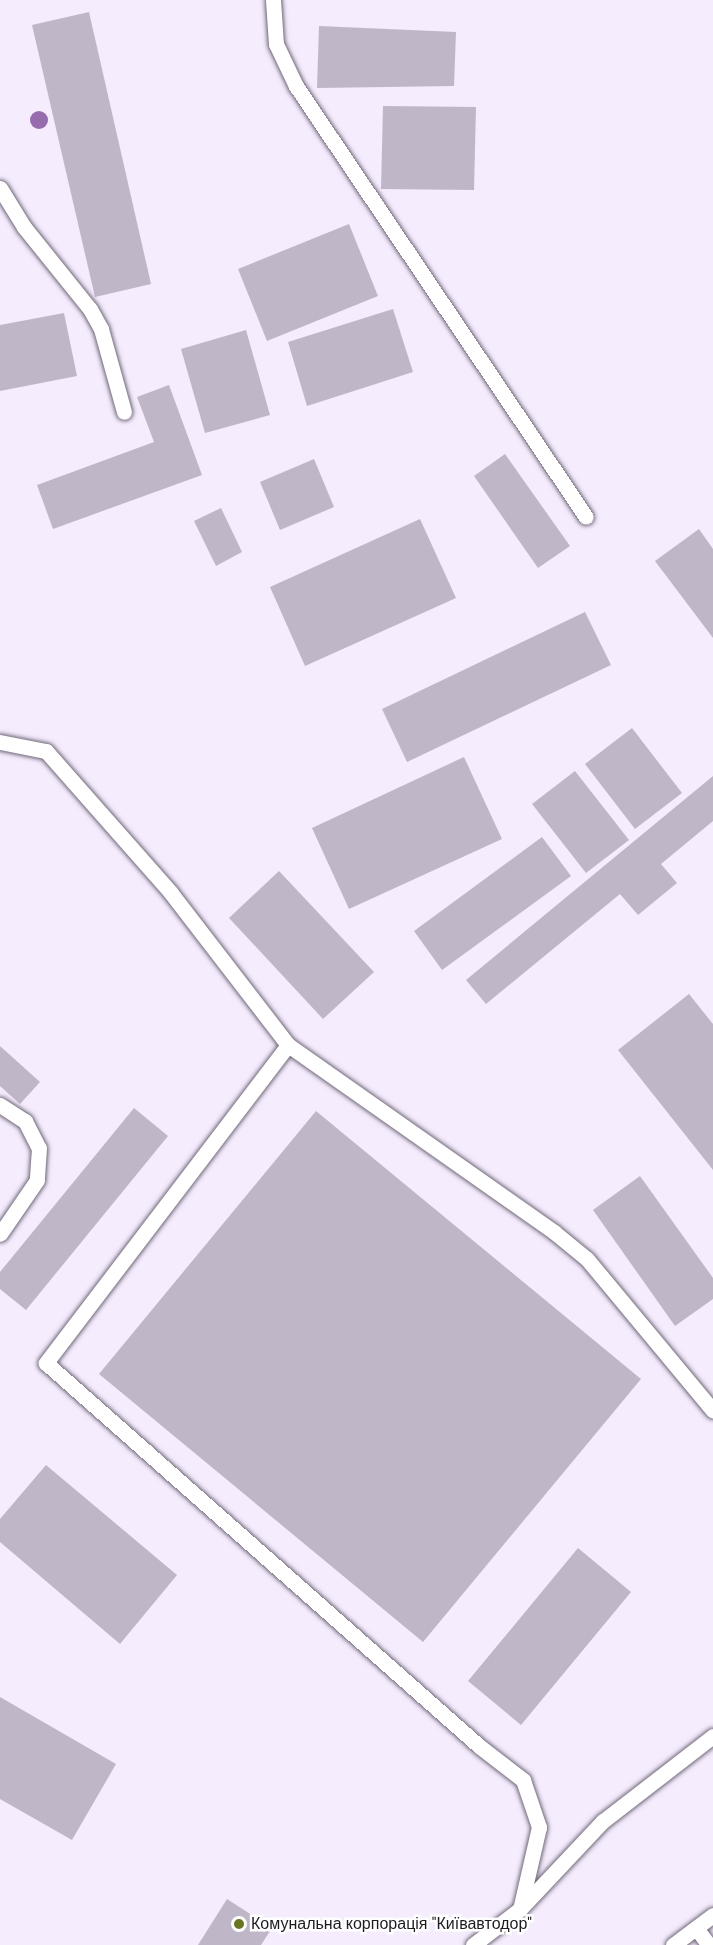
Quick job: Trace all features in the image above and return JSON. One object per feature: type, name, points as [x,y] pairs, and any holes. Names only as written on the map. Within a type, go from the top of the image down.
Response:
[{"type":"lane","points":[[273,0],[276,44],[296,86],[586,517]]},
{"type":"lane","points":[[0,188],[24,227],[90,309],[101,328],[124,412]]},
{"type":"lane","points":[[0,742],[46,751],[171,893],[288,1046],[554,1232],[587,1259],[713,1411]]},
{"type":"lane","points":[[288,1046],[46,1363],[479,1746],[523,1780],[539,1827],[520,1909]]},
{"type":"lane","points":[[0,1105],[25,1121],[39,1148],[37,1180],[0,1234]]},
{"type":"lane","points":[[473,1945],[520,1909],[603,1821],[713,1736]]},
{"type":"lane","points":[[673,1945],[713,1915]]},
{"type":"lane","points":[[696,1928],[709,1945]]},
{"type":"building","points":[[89,12],[151,284],[95,297],[32,25]]},
{"type":"building","points":[[319,26],[456,32],[454,86],[317,88]]},
{"type":"building","points":[[383,106],[476,107],[474,190],[381,189]]},
{"type":"building","points":[[349,224],[378,296],[267,341],[238,269]]},
{"type":"building","points":[[393,309],[413,372],[307,406],[288,342]]},
{"type":"building","points":[[64,313],[77,376],[0,391],[0,325]]},
{"type":"building","points":[[246,330],[270,415],[205,433],[181,349]]},
{"type":"building","points":[[169,385],[202,475],[53,529],[37,485],[154,442],[137,397]]},
{"type":"building","points":[[505,454],[570,546],[538,568],[474,476]]},
{"type":"building","points":[[314,459],[334,507],[280,530],[260,482]]},
{"type":"building","points":[[221,508],[242,552],[216,566],[194,521]]},
{"type":"building","points":[[420,519],[456,598],[305,666],[270,587]]},
{"type":"building","points":[[699,529],[713,549],[713,638],[655,561]]},
{"type":"building","points":[[585,612],[611,665],[407,762],[382,709]]},
{"type":"building","points":[[632,728],[682,793],[635,829],[585,764]]},
{"type":"building","points":[[464,757],[502,839],[349,909],[312,828]]},
{"type":"building","points":[[575,771],[629,840],[586,873],[532,804]]},
{"type":"building","points":[[713,776],[713,821],[661,864],[677,883],[638,915],[620,894],[486,1004],[466,980]]},
{"type":"building","points":[[542,837],[571,876],[442,970],[414,931]]},
{"type":"building","points":[[279,871],[374,972],[323,1019],[229,918]]},
{"type":"building","points":[[689,994],[713,1024],[713,1170],[618,1050]]},
{"type":"building","points":[[0,1046],[40,1082],[20,1104],[0,1086]]},
{"type":"building","points":[[134,1108],[168,1136],[26,1310],[0,1289],[0,1272]]},
{"type":"building","points":[[316,1111],[641,1379],[423,1642],[99,1374]]},
{"type":"building","points":[[640,1176],[713,1278],[713,1299],[675,1326],[593,1210]]},
{"type":"building","points":[[46,1465],[177,1575],[120,1644],[0,1542],[0,1519]]},
{"type":"building","points":[[578,1548],[631,1592],[521,1725],[468,1681]]},
{"type":"building","points":[[0,1697],[116,1764],[72,1840],[0,1799]]},
{"type":"building","name":"Комунальна корпорація \"Київавтодор\"","points":[[227,1899],[272,1928],[261,1945],[198,1945]]},
{"type":"place","name":"Комунальна корпорація \"Київавтодор\"","points":[[239,1924]]}]
